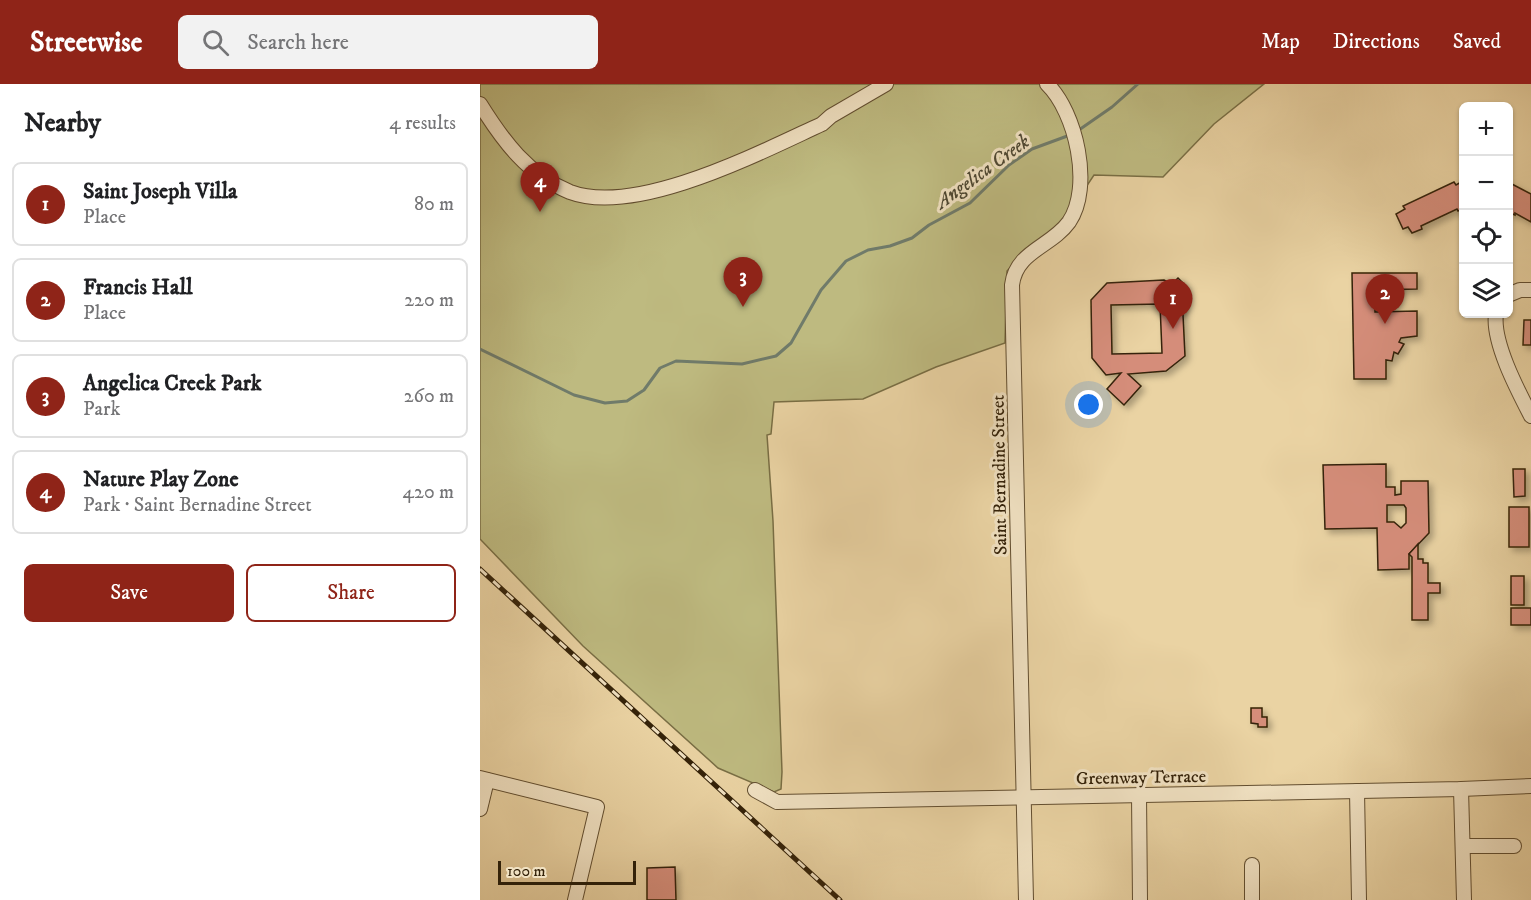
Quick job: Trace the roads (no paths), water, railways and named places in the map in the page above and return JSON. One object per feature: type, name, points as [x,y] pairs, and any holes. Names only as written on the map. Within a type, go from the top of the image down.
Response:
[{"type":"street","points":[[480,104],[512,151],[528,166],[557,186],[588,196],[620,197],[678,183],[723,167],[822,123],[886,84]]},
{"type":"street","name":"Saint Bernadine Street","points":[[1026,900],[1012,285],[1013,273],[1019,263],[1060,232],[1073,214],[1079,193],[1081,170],[1070,124],[1057,94],[1047,84]]},
{"type":"street","points":[[480,111],[495,128]]},
{"type":"street","points":[[1513,293],[1520,290],[1531,290]]},
{"type":"street","points":[[1496,318],[1497,330],[1512,378],[1531,416]]},
{"type":"street","points":[[480,809],[484,779],[597,807],[575,900]]},
{"type":"street","name":"Greenway Terrace","points":[[755,790],[777,802],[1531,786]]},
{"type":"street","points":[[1461,789],[1464,900]]},
{"type":"street","points":[[1357,791],[1359,900]]},
{"type":"street","points":[[1139,795],[1140,900]]},
{"type":"street","points":[[1463,846],[1514,846]]},
{"type":"street","points":[[1252,865],[1252,900]]},
{"type":"waterway","name":"Angelica Creek","points":[[1076,132],[1112,107],[1138,84]]},
{"type":"waterway","name":"Angelica Creek","points":[[480,349],[574,395],[605,403],[627,401],[644,390],[660,368],[676,361],[742,364],[776,356],[791,343],[821,290],[846,261],[868,250],[890,246],[912,238],[929,225],[970,203],[1009,165],[1032,149],[1070,135]]},
{"type":"railway","points":[[480,569],[840,900]]},
{"type":"place","name":"Nature Play Zone","points":[[540,212]]},
{"type":"place","name":"Angelica Creek Park","points":[[743,307]]},
{"type":"place","name":"Francis Hall","points":[[1385,324]]},
{"type":"place","name":"Saint Joseph Villa","points":[[1173,329]]}]
